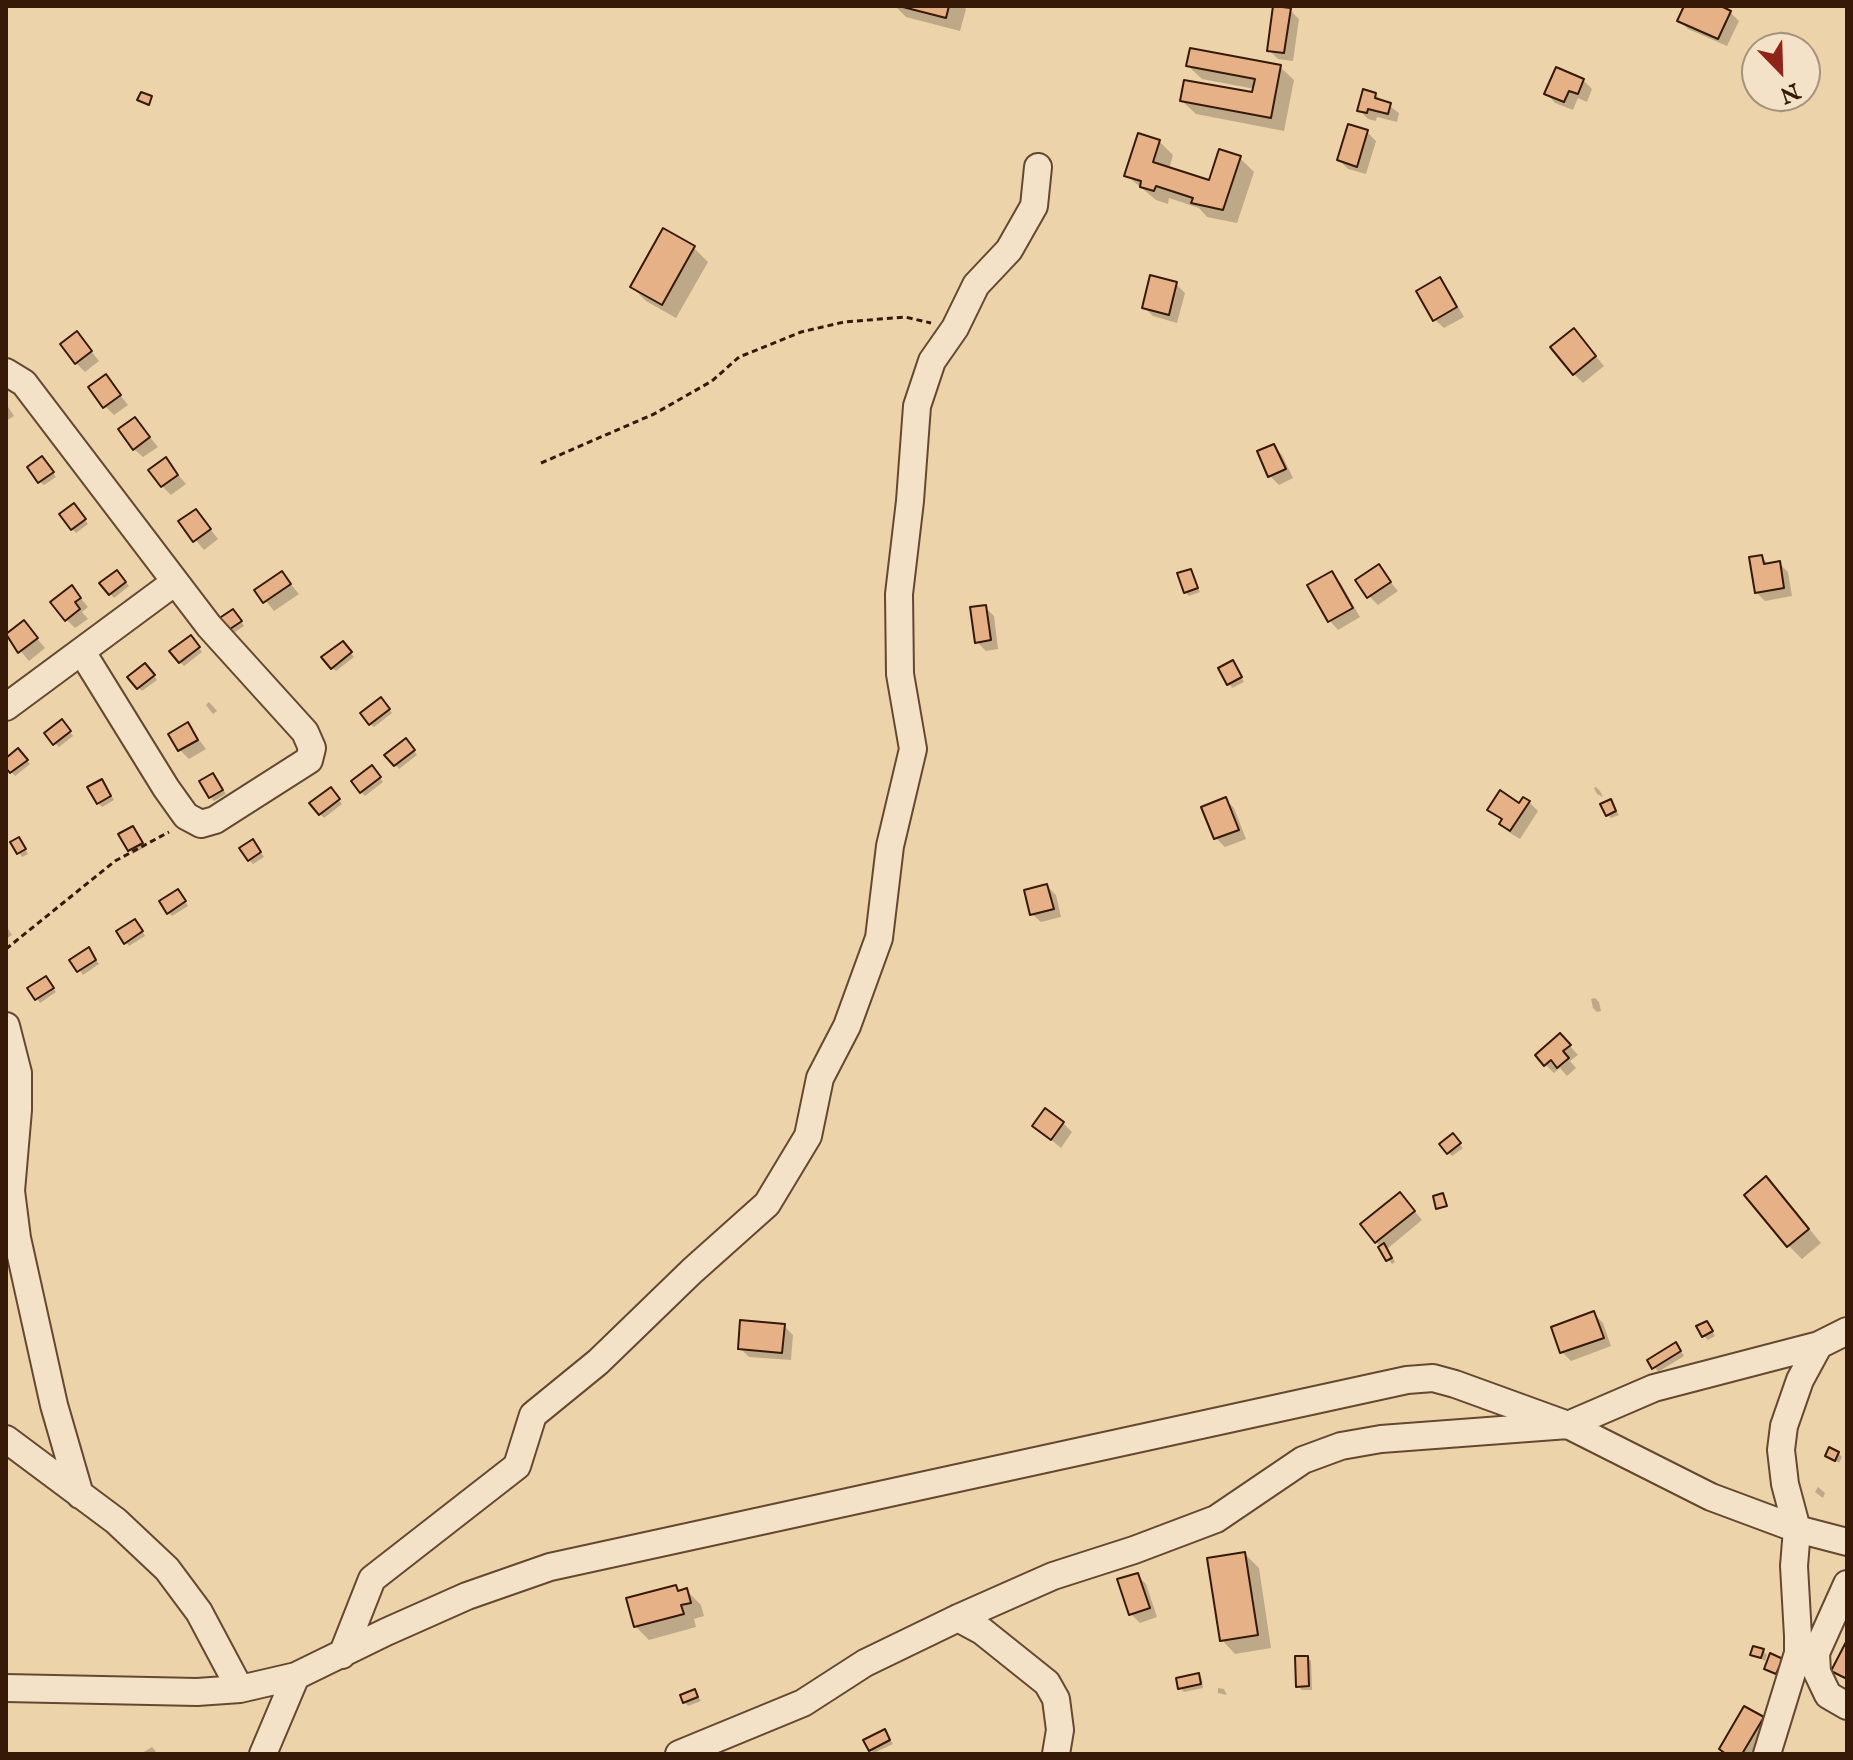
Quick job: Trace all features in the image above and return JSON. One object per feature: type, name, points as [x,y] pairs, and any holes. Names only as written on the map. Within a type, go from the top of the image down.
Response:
[{"type":"street","points":[[342,1655],[372,1579],[517,1466],[533,1415],[598,1362],[767,1204],[808,1136],[820,1078],[847,1026],[879,938],[890,846],[913,749],[900,674],[899,594],[917,406],[932,361],[955,328],[976,285],[1009,250],[1034,206],[1038,167]]},
{"type":"street","points":[[6,372],[24,383],[209,626],[305,732],[312,748],[309,760],[215,820],[201,824],[186,816],[82,652]]},
{"type":"street","points":[[6,707],[175,582]]},
{"type":"street","points":[[6,1026],[18,1073],[11,1191],[17,1238],[54,1405],[80,1495]]},
{"type":"street","points":[[679,1754],[803,1703],[865,1663],[1053,1576],[1216,1519],[1303,1460],[1341,1446],[1381,1439],[1568,1425],[1654,1388],[1819,1345],[1847,1331]]},
{"type":"street","points":[[1819,1345],[1800,1380],[1784,1426],[1781,1450],[1785,1484],[1797,1529],[1794,1566],[1807,1653],[1828,1695],[1847,1706]]},
{"type":"street","points":[[6,1688],[197,1692],[240,1689],[296,1676],[467,1596],[550,1567],[1407,1380],[1433,1378],[1455,1384],[1568,1425],[1711,1497],[1797,1529],[1847,1542]]},
{"type":"street","points":[[6,1439],[116,1521],[167,1569],[199,1612],[240,1689]]},
{"type":"street","points":[[1767,1754],[1807,1653],[1844,1598]]},
{"type":"street","points":[[958,1618],[982,1631],[1047,1683],[1056,1699],[1060,1730],[1056,1754]]},
{"type":"street","points":[[263,1754],[296,1676]]},
{"type":"path","points":[[541,463],[654,414],[712,381],[739,357],[801,332],[844,322],[905,317],[955,328]]},
{"type":"path","points":[[6,949],[115,861],[166,834],[186,816]]},
{"type":"building","points":[[899,6],[949,6],[946,18]]},
{"type":"building","points":[[1273,6],[1291,8],[1284,53],[1267,51]]},
{"type":"building","points":[[1684,6],[1721,6],[1731,11],[1718,39],[1677,21]]},
{"type":"building","points":[[1190,48],[1281,65],[1271,118],[1180,101],[1184,80],[1252,92],[1255,79],[1186,66]]},
{"type":"building","points":[[1556,67],[1584,79],[1578,94],[1569,91],[1564,102],[1544,94]]},
{"type":"building","points":[[1363,89],[1376,93],[1375,98],[1391,103],[1388,114],[1368,109],[1367,113],[1357,111]]},
{"type":"building","points":[[141,92],[152,96],[149,105],[137,100]]},
{"type":"building","points":[[1348,124],[1368,130],[1357,167],[1337,160]]},
{"type":"building","points":[[1138,133],[1160,140],[1153,162],[1209,180],[1219,149],[1241,156],[1223,210],[1191,203],[1193,198],[1156,186],[1154,191],[1140,187],[1141,181],[1124,176]]},
{"type":"building","points":[[663,228],[695,246],[662,305],[630,287]]},
{"type":"building","points":[[1150,275],[1177,282],[1169,315],[1142,308]]},
{"type":"building","points":[[1440,277],[1457,307],[1433,321],[1416,291]]},
{"type":"building","points":[[1574,328],[1596,356],[1573,375],[1550,347]]},
{"type":"building","points":[[77,331],[92,351],[75,364],[60,344]]},
{"type":"building","points":[[106,374],[121,395],[103,408],[88,387]]},
{"type":"building","points":[[135,417],[150,437],[133,450],[118,429]]},
{"type":"building","points":[[1274,444],[1286,469],[1268,477],[1257,451]]},
{"type":"building","points":[[42,456],[54,472],[38,483],[27,467]]},
{"type":"building","points":[[166,457],[178,475],[161,487],[148,470]]},
{"type":"building","points":[[74,503],[86,519],[71,530],[59,514]]},
{"type":"building","points":[[196,509],[211,529],[193,542],[178,521]]},
{"type":"building","points":[[1762,555],[1764,564],[1780,561],[1784,588],[1755,593],[1749,557]]},
{"type":"building","points":[[1379,564],[1391,582],[1367,598],[1355,580]]},
{"type":"building","points":[[1191,569],[1198,588],[1184,593],[1177,573]]},
{"type":"building","points":[[117,570],[126,582],[109,595],[99,583]]},
{"type":"building","points":[[282,571],[291,584],[263,603],[254,590]]},
{"type":"building","points":[[1332,571],[1353,608],[1328,622],[1307,585]]},
{"type":"building","points":[[72,585],[81,598],[75,602],[80,609],[65,621],[50,602]]},
{"type":"building","points":[[986,605],[991,640],[975,643],[970,607]]},
{"type":"building","points":[[233,609],[242,621],[224,633],[215,621]]},
{"type":"building","points":[[24,620],[38,638],[18,653],[6,634]]},
{"type":"building","points":[[191,635],[200,647],[179,663],[169,651]]},
{"type":"building","points":[[343,641],[352,652],[331,669],[321,657]]},
{"type":"building","points":[[1233,660],[1242,677],[1227,685],[1218,668]]},
{"type":"building","points":[[145,663],[155,675],[137,689],[127,677]]},
{"type":"building","points":[[381,697],[390,709],[369,725],[360,713]]},
{"type":"building","points":[[62,719],[71,731],[53,745],[44,733]]},
{"type":"building","points":[[188,722],[198,740],[178,751],[168,734]]},
{"type":"building","points":[[406,738],[415,750],[394,766],[384,755]]},
{"type":"building","points":[[18,748],[28,760],[10,773],[6,768],[6,758]]},
{"type":"building","points":[[372,765],[381,777],[360,793],[351,781]]},
{"type":"building","points":[[213,773],[223,790],[209,798],[199,781]]},
{"type":"building","points":[[102,779],[111,796],[97,804],[87,787]]},
{"type":"building","points":[[331,787],[340,799],[319,815],[309,803]]},
{"type":"building","points":[[1500,790],[1519,803],[1523,797],[1530,801],[1510,831],[1499,824],[1502,819],[1487,810]]},
{"type":"building","points":[[1226,797],[1239,830],[1214,839],[1201,807]]},
{"type":"building","points":[[1611,799],[1616,811],[1606,816],[1600,804]]},
{"type":"building","points":[[133,826],[143,843],[128,851],[118,834]]},
{"type":"building","points":[[19,837],[26,849],[17,854],[10,842]]},
{"type":"building","points":[[253,839],[261,852],[248,861],[239,848]]},
{"type":"building","points":[[1047,884],[1054,909],[1030,915],[1024,890]]},
{"type":"building","points":[[178,889],[186,901],[167,914],[159,901]]},
{"type":"building","points":[[135,919],[143,931],[124,944],[116,931]]},
{"type":"building","points":[[89,947],[96,960],[77,972],[69,960]]},
{"type":"building","points":[[46,976],[54,988],[35,1000],[27,988]]},
{"type":"building","points":[[1560,1033],[1571,1045],[1563,1051],[1569,1058],[1557,1068],[1551,1060],[1544,1066],[1535,1055]]},
{"type":"building","points":[[1045,1108],[1064,1122],[1051,1140],[1032,1126]]},
{"type":"building","points":[[1453,1133],[1461,1143],[1447,1154],[1439,1144]]},
{"type":"building","points":[[1766,1176],[1809,1229],[1787,1247],[1744,1195]]},
{"type":"building","points":[[1400,1192],[1415,1211],[1375,1243],[1360,1224]]},
{"type":"building","points":[[1443,1193],[1447,1206],[1436,1209],[1433,1196]]},
{"type":"building","points":[[1384,1243],[1392,1258],[1386,1261],[1378,1247]]},
{"type":"building","points":[[1594,1311],[1604,1338],[1560,1353],[1551,1327]]},
{"type":"building","points":[[740,1320],[785,1324],[782,1353],[738,1349]]},
{"type":"building","points":[[1707,1321],[1713,1331],[1702,1337],[1696,1326]]},
{"type":"building","points":[[1676,1342],[1681,1351],[1652,1369],[1647,1360]]},
{"type":"building","points":[[1829,1447],[1839,1452],[1835,1461],[1825,1456]]},
{"type":"building","points":[[1245,1552],[1258,1635],[1220,1641],[1207,1558]]},
{"type":"building","points":[[1138,1573],[1150,1608],[1129,1615],[1117,1579]]},
{"type":"building","points":[[676,1585],[678,1591],[687,1588],[691,1603],[681,1605],[684,1614],[634,1627],[626,1598]]},
{"type":"building","points":[[1847,1640],[1847,1679],[1831,1671]]},
{"type":"building","points":[[1753,1646],[1764,1649],[1761,1658],[1750,1655]]},
{"type":"building","points":[[1770,1653],[1783,1659],[1776,1674],[1764,1669]]},
{"type":"building","points":[[1295,1656],[1308,1656],[1309,1686],[1296,1687]]},
{"type":"building","points":[[1199,1673],[1201,1684],[1178,1689],[1176,1678]]},
{"type":"building","points":[[695,1689],[698,1697],[683,1703],[680,1695]]},
{"type":"building","points":[[1744,1706],[1764,1717],[1742,1754],[1726,1754],[1719,1749]]},
{"type":"building","points":[[885,1729],[890,1740],[869,1751],[863,1740]]}]
